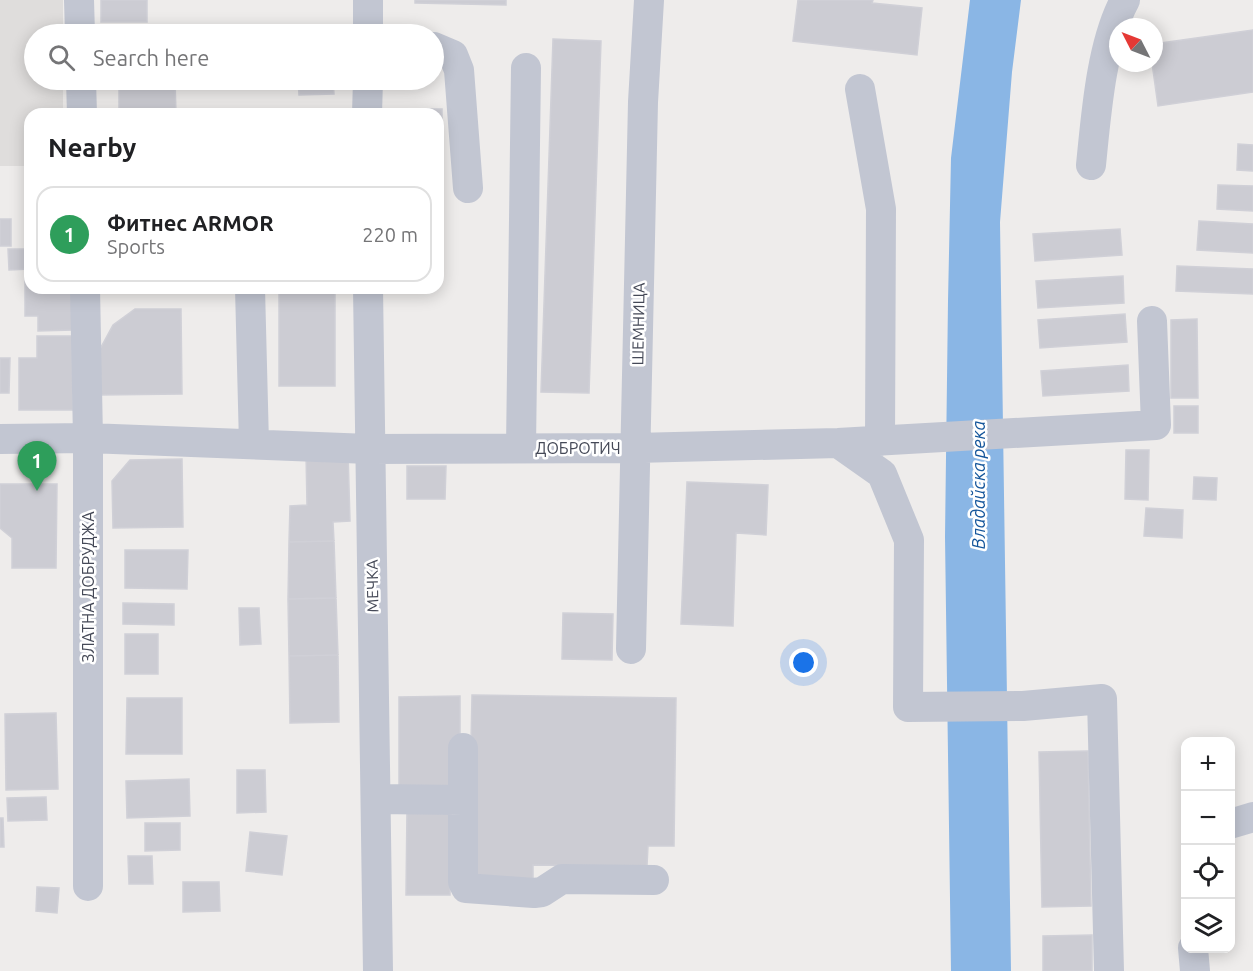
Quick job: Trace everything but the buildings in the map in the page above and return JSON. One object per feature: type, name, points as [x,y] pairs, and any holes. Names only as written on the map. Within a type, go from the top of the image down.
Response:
[{"type":"street","points":[[79,0],[80,24]]},
{"type":"street","points":[[368,0],[368,24]]},
{"type":"street","name":"ШЕМНИЦА","points":[[631,649],[643,102],[649,0]]},
{"type":"street","points":[[1091,165],[1098,99],[1110,43],[1125,0]]},
{"type":"street","points":[[444,51],[453,55],[459,70],[468,188]]},
{"type":"street","points":[[521,448],[526,68]]},
{"type":"street","points":[[860,89],[881,209],[880,441]]},
{"type":"street","points":[[81,90],[82,108]]},
{"type":"street","points":[[367,108],[368,90]]},
{"type":"street","name":"ЗЛАТНА ДОБРУДЖА","points":[[85,294],[88,438],[88,886]]},
{"type":"street","points":[[250,294],[254,444]]},
{"type":"street","name":"МЕЧКА","points":[[368,294],[378,971]]},
{"type":"street","name":"ДОБРОТИЧ","points":[[0,439],[88,438],[369,448],[635,448],[838,443],[1156,425],[1152,321]]},
{"type":"street","points":[[838,443],[882,474],[909,540],[908,707],[1023,706],[1102,699],[1109,971]]},
{"type":"street","points":[[463,748],[463,882],[466,888],[534,893],[542,892],[561,879],[654,880]]},
{"type":"street","points":[[376,799],[462,800]]},
{"type":"street","points":[[1235,822],[1253,817]]},
{"type":"street","points":[[1193,953],[1195,971]]},
{"type":"shaded area","points":[[0,0],[63,0],[63,24],[24,24],[24,90],[63,90],[63,108],[24,108],[24,166],[0,166]]},
{"type":"water","name":"Владайска река","points":[[970,0],[1021,0],[1012,72],[1000,222],[1011,971],[951,971],[945,537],[948,301],[951,158]]},
{"type":"place","name":"Фитнес ARMOR","points":[[37,491]]}]
